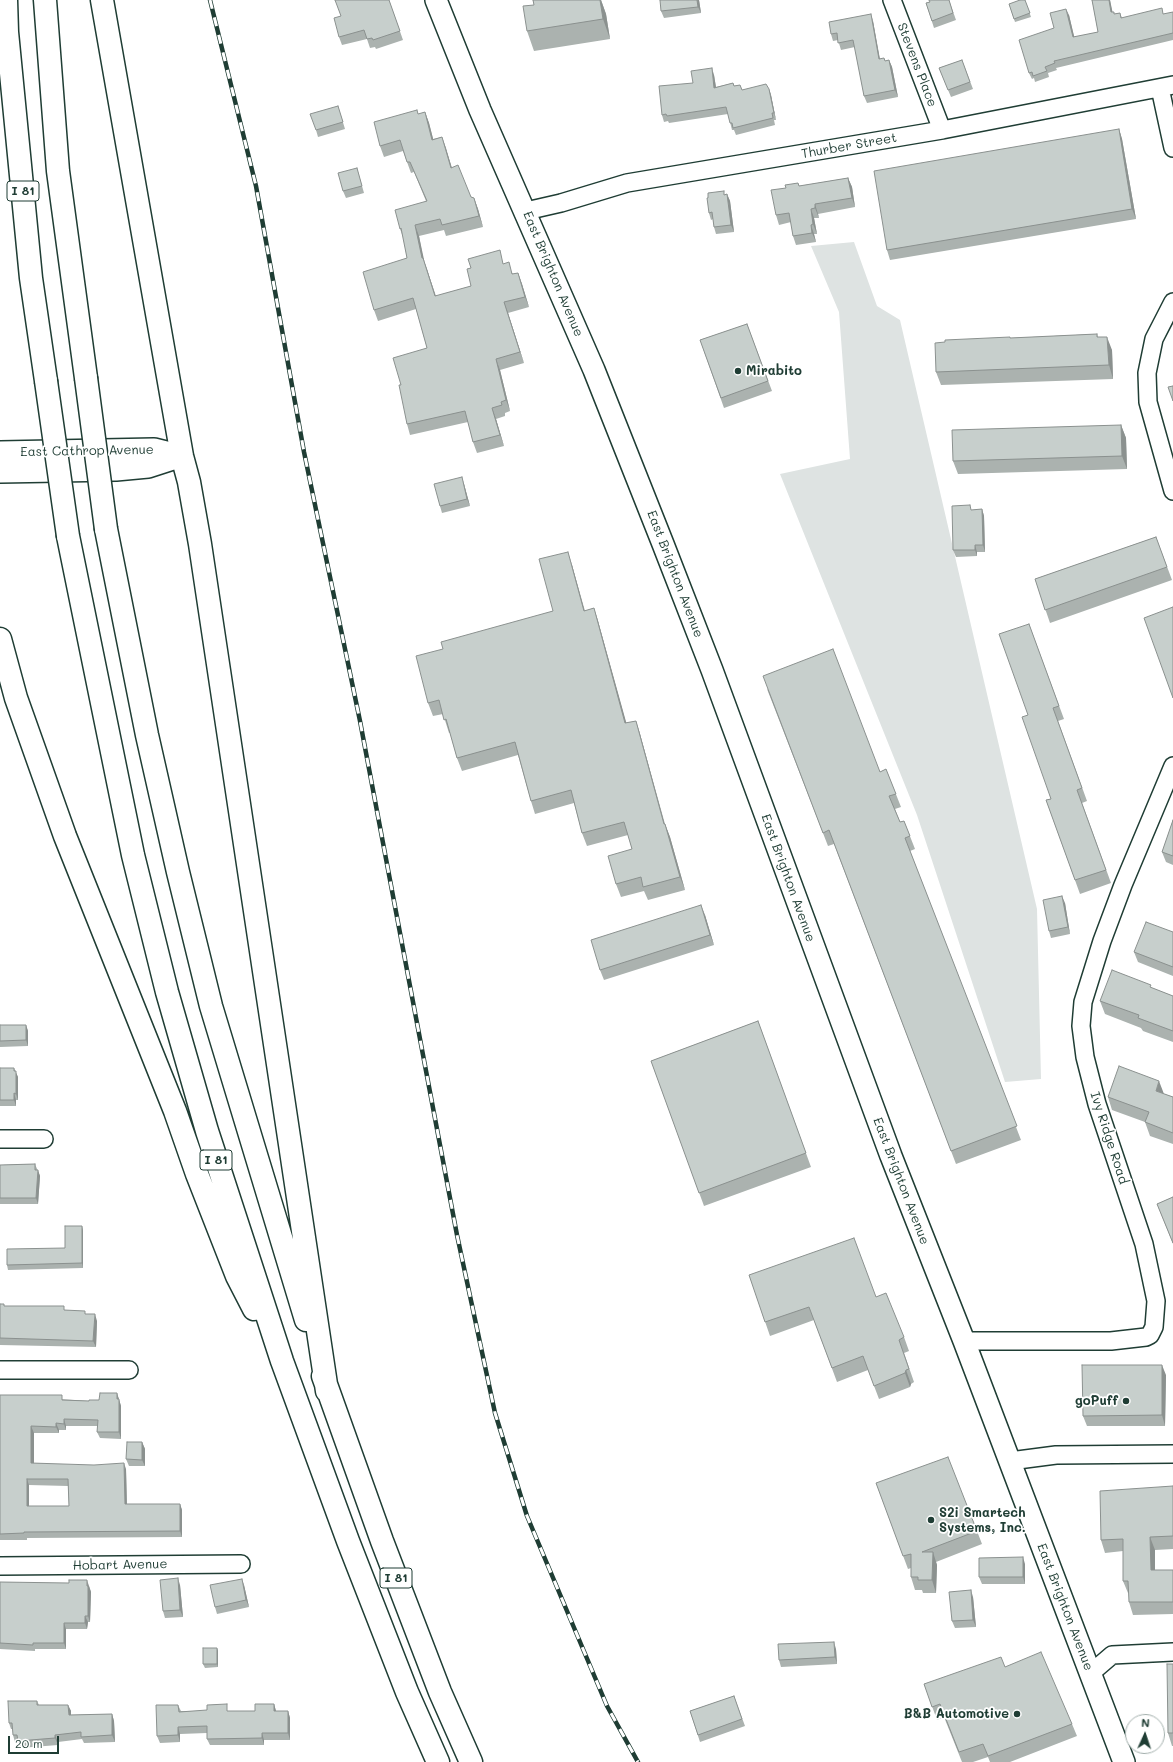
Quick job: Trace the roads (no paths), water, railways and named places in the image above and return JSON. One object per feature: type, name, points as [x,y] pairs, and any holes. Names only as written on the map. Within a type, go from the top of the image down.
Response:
[{"type":"highway","name":"I 81","points":[[6,0],[7,32],[31,278],[68,536],[133,855],[167,992],[207,1131],[282,1361],[348,1541],[407,1692],[438,1762]]},
{"type":"highway","name":"I 81","points":[[45,0],[58,171],[106,529],[149,742],[178,872],[211,1006],[327,1391],[440,1692],[472,1762]]},
{"type":"highway","points":[[102,0],[182,456],[189,482],[200,544],[327,1391]]},
{"type":"highway","points":[[0,639],[16,698],[65,836],[175,1111],[197,1174],[237,1276],[282,1361]]},
{"type":"main road","name":"East Brighton Avenue","points":[[436,0],[480,110],[526,211],[594,370],[694,624],[891,1156],[964,1341],[1124,1762]]},
{"type":"main road","name":"East Cathrop Avenue","points":[[0,452],[154,448],[182,456]]},
{"type":"main road","name":"East Cathrop Avenue","points":[[0,472],[116,470],[148,466],[182,456]]},
{"type":"street","name":"Stevens Place","points":[[892,0],[942,130]]},
{"type":"street","name":"Thurber Street","points":[[526,211],[561,203],[627,183],[942,130],[1167,86]]},
{"type":"street","points":[[1167,86],[1173,148]]},
{"type":"street","points":[[1173,302],[1154,339],[1147,373],[1148,402],[1173,491]]},
{"type":"street","name":"Ivy Ridge Road","points":[[964,1341],[1111,1341],[1146,1337],[1150,1335],[1154,1327],[1156,1301],[1144,1244],[1097,1104],[1085,1057],[1081,1026],[1083,1002],[1102,941],[1123,885],[1173,766]]},
{"type":"street","points":[[0,1139],[44,1138]]},
{"type":"street","points":[[0,1370],[129,1370]]},
{"type":"street","points":[[1010,1461],[1056,1455],[1173,1454]]},
{"type":"street","name":"Hobart Avenue","points":[[0,1566],[241,1564]]},
{"type":"street","points":[[1091,1672],[1112,1655],[1173,1652]]},
{"type":"railway","points":[[210,0],[256,186],[304,452],[360,721],[457,1235],[495,1413],[527,1516],[607,1706],[638,1762]]},
{"type":"place","name":"Mirabito","points":[[738,371]]},
{"type":"place","name":"goPuff","points":[[1126,1401]]},
{"type":"place","name":"S2i Smartech Systems, Inc.","points":[[931,1520]]},
{"type":"place","name":"B&B Automotive","points":[[1017,1714]]}]
